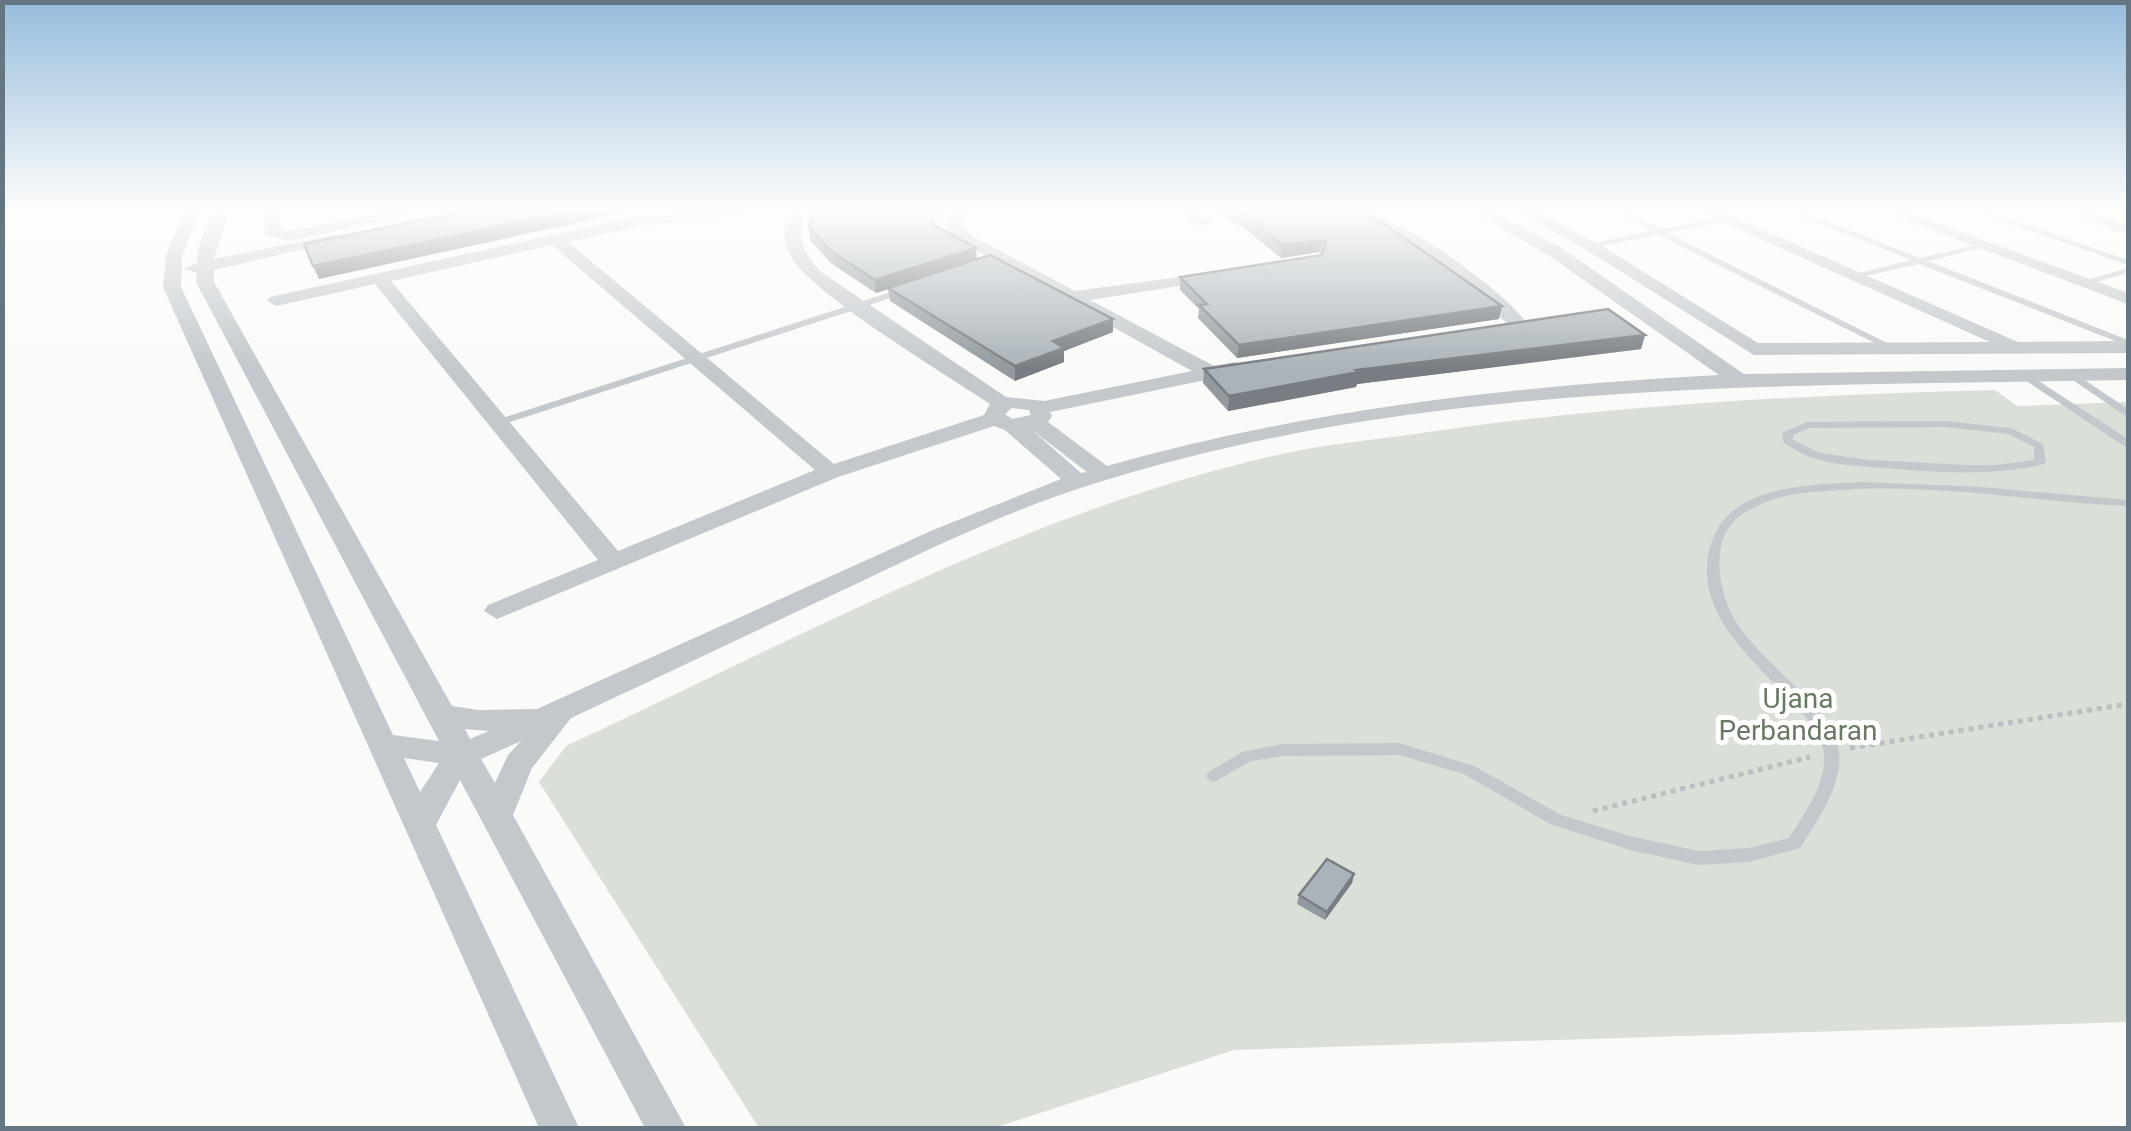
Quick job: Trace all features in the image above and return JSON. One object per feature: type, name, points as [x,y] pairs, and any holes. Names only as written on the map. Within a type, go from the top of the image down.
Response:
[{"type":"street","points":[[174,263],[172,287],[560,1128]]},
{"type":"street","points":[[205,263],[205,282],[666,1128]]},
{"type":"street","points":[[173,273],[221,263]]},
{"type":"street","points":[[276,301],[449,263]]},
{"type":"street","points":[[581,263],[830,472]]},
{"type":"street","points":[[803,263],[815,276],[1104,474]]},
{"type":"street","points":[[995,263],[1072,296],[1209,372]]},
{"type":"street","points":[[1441,263],[1497,301],[1519,325]]},
{"type":"street","points":[[1570,263],[1740,380]]},
{"type":"street","points":[[1617,263],[1754,349],[2128,345]]},
{"type":"street","points":[[1823,263],[2018,348]]},
{"type":"street","points":[[2031,263],[2128,299]]},
{"type":"street","points":[[1072,296],[1221,274]]},
{"type":"street","points":[[379,278],[614,563]]},
{"type":"street","points":[[497,612],[830,472],[1017,416],[1247,366]]},
{"type":"street","points":[[420,826],[439,785],[462,755],[982,517],[1077,482],[1232,440],[1474,399],[1740,380],[2128,374]]},
{"type":"street","points":[[1017,416],[1077,482]]},
{"type":"street","points":[[441,715],[506,721],[567,708]]},
{"type":"street","points":[[496,816],[530,746],[567,708]]},
{"type":"street","points":[[382,744],[462,755]]},
{"type":"lane","points":[[1722,263],[1896,350]]},
{"type":"lane","points":[[1854,277],[1908,263]]},
{"type":"lane","points":[[1926,263],[2128,345]]},
{"type":"lane","points":[[2085,282],[2128,271]]},
{"type":"lane","points":[[496,423],[914,288]]},
{"type":"lane","points":[[2023,374],[2128,444]]},
{"type":"lane","points":[[2071,374],[2128,413]]},
{"type":"lane","points":[[1880,465],[2032,465],[2040,462],[2042,454],[2030,439],[1988,427],[1807,425],[1787,433],[1788,440],[1820,457],[1880,465],[1895,486]]},
{"type":"lane","points":[[1214,776],[1247,756],[1283,750],[1399,749],[1469,770],[1556,820],[1630,843],[1698,858],[1749,855],[1794,843],[1827,788],[1832,751],[1816,721],[1744,643],[1723,612],[1712,558],[1728,519],[1764,498],[1810,489],[1895,486],[2128,503]]},
{"type":"green space","name":"Ujana Perbandaran","points":[[1995,390],[2017,406],[2128,402],[2128,1022],[1234,1050],[994,1128],[759,1128],[539,782],[566,746],[830,620],[1010,541],[1194,476],[1319,447],[1559,416],[1776,398]]},
{"type":"building","points":[[849,263],[929,263],[875,280]]},
{"type":"building","points":[[966,263],[1005,263],[1113,319],[1053,341],[1064,348],[1015,366],[888,288]]},
{"type":"building","points":[[1272,263],[1440,263],[1502,306],[1239,345],[1199,305],[1207,304],[1180,277]]},
{"type":"building","points":[[1608,309],[1645,335],[1356,370],[1359,372],[1229,396],[1204,369]]},
{"type":"building","points":[[1327,859],[1354,874],[1327,912],[1299,895]]}]
